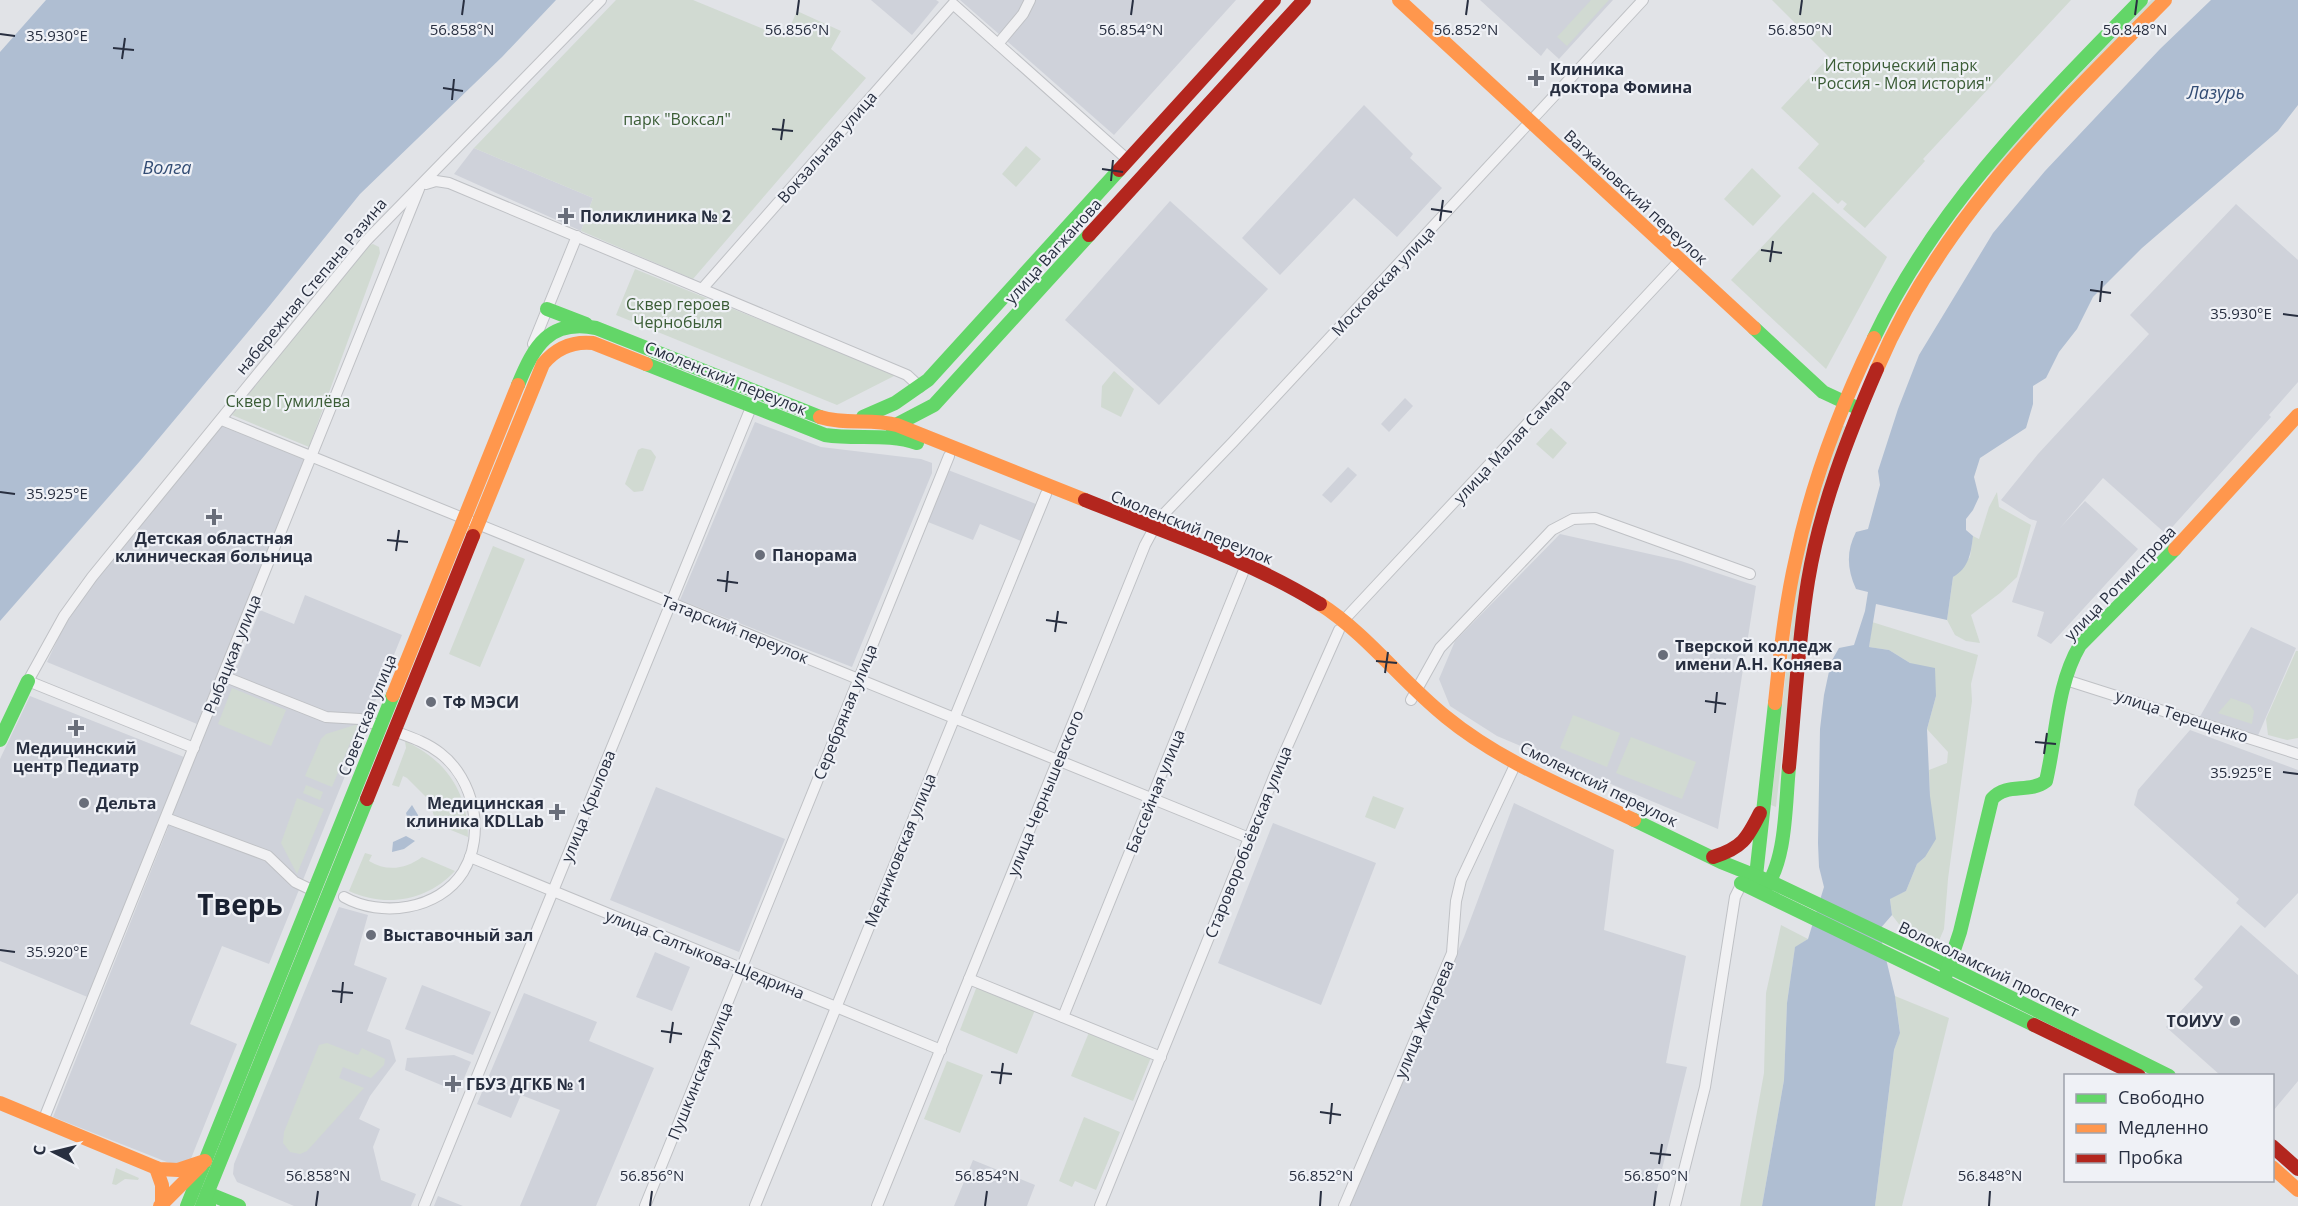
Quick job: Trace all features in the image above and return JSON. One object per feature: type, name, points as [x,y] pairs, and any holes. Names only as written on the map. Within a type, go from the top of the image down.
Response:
[{"type":"main road","name":"улица Вагжанова","points":[[855,420],[882,410],[924,383],[1274,0]]},
{"type":"main road","name":"улица Вагжанова","points":[[853,438],[874,434],[897,425],[934,405],[1304,0]]},
{"type":"main road","name":"Вагжановский переулок","points":[[1399,0],[1823,392],[1859,408]]},
{"type":"main road","points":[[1756,876],[1774,708],[1790,588],[1807,513],[1844,402],[1890,304],[1950,211],[2002,147],[2141,0]]},
{"type":"main road","points":[[1756,876],[1767,887],[1780,856],[1806,593],[1823,519],[1859,408],[1907,308],[1942,249],[1972,207],[1993,180],[2165,0]]},
{"type":"main road","points":[[547,309],[596,328]]},
{"type":"main road","name":"Смоленский переулок","points":[[530,356],[541,341],[556,331],[578,326],[596,328],[823,418],[836,421],[876,420],[897,425],[916,432],[949,456],[1152,532]]},
{"type":"main road","name":"Смоленский переулок","points":[[543,364],[552,353],[564,345],[575,342],[589,343],[825,435],[853,438],[899,438],[936,446],[1244,569],[1341,626],[1456,738],[1742,883],[1767,887],[1792,899]]},
{"type":"main road","name":"Советская улица","points":[[197,1203],[205,1161],[314,891],[388,728],[471,522],[530,356]]},
{"type":"main road","name":"Советская улица","points":[[471,522],[543,364]]},
{"type":"main road","points":[[916,432],[914,417],[924,383]]},
{"type":"main road","points":[[934,405],[930,422],[936,446]]},
{"type":"main road","name":"улица Ротмистрова","points":[[1944,980],[1960,932],[1993,798],[2004,789],[2039,786],[2046,782],[2066,680],[2071,661],[2080,645],[2201,523],[2298,416]]},
{"type":"main road","name":"набережная Степана Разина","points":[[0,740],[28,681]]},
{"type":"main road","name":"Советская улица","points":[[197,1203],[386,752],[388,728]]},
{"type":"main road","name":"Смоленский переулок","points":[[1514,768],[1756,876]]},
{"type":"main road","points":[[1765,806],[1769,815],[1774,817],[1781,815],[1785,809]]},
{"type":"main road","points":[[1713,857],[1732,852],[1743,844],[1765,806]]},
{"type":"main road","points":[[326,863],[331,887],[344,897]]},
{"type":"main road","points":[[1742,883],[1756,876]]},
{"type":"main road","name":"Волоколамский проспект","points":[[1792,899],[1949,966],[2165,1074]]},
{"type":"main road","name":"Волоколамский проспект","points":[[1792,899],[1921,969],[2135,1074]]},
{"type":"main road","points":[[0,1103],[156,1168],[174,1171],[205,1161]]},
{"type":"main road","points":[[2274,1148],[2298,1169]]},
{"type":"main road","points":[[161,1205],[205,1161]]},
{"type":"main road","points":[[156,1168],[162,1185],[161,1205]]},
{"type":"main road","points":[[2274,1169],[2298,1190]]},
{"type":"main road","points":[[197,1203],[239,1206]]},
{"type":"street","name":"набережная Степана Разина","points":[[28,681],[64,616],[92,576],[222,420],[366,241],[601,0]]},
{"type":"street","points":[[1030,0],[1023,14],[998,44],[1128,160]]},
{"type":"street","name":"Московская улица","points":[[1152,532],[1159,519],[1643,0]]},
{"type":"street","name":"Вокзальная улица","points":[[702,290],[953,4],[998,44]]},
{"type":"street","points":[[420,187],[432,181],[446,182],[924,383]]},
{"type":"street","name":"Рыбацкая улица","points":[[43,1121],[420,187]]},
{"type":"street","name":"Советская улица","points":[[530,356],[576,236]]},
{"type":"street","name":"улица Малая Самара","points":[[1341,626],[1680,260]]},
{"type":"street","name":"улица Крылова","points":[[424,1206],[751,408]]},
{"type":"street","name":"Татарский переулок","points":[[222,420],[1249,838]]},
{"type":"street","name":"Серебряная улица","points":[[741,969],[949,456]]},
{"type":"street","name":"Медниковская улица","points":[[755,1206],[1046,494]]},
{"type":"street","points":[[1414,696],[1440,648],[1552,530],[1568,520],[1591,518],[1615,524],[1750,574]]},
{"type":"street","name":"улица Чернышевского","points":[[878,1206],[1152,532]]},
{"type":"street","name":"Бассейная улица","points":[[1063,1017],[1244,569]]},
{"type":"street","name":"Староворобьёвская улица","points":[[1100,1206],[1249,838],[1331,644],[1341,626]]},
{"type":"street","points":[[223,676],[327,717],[360,719],[388,728],[434,748],[448,759],[463,780],[474,814],[474,831],[470,857],[462,873],[450,887],[436,897],[401,908],[375,908],[344,897]]},
{"type":"street","name":"улица Терещенко","points":[[2066,680],[2298,754]]},
{"type":"street","points":[[28,681],[194,748]]},
{"type":"street","name":"улица Жигарева","points":[[1344,1206],[1452,953],[1456,901],[1461,880],[1514,768]]},
{"type":"street","points":[[166,818],[268,856],[295,882],[314,891]]},
{"type":"street","name":"улица Салтыкова-Щедрина","points":[[470,857],[940,1050]]},
{"type":"street","points":[[1675,1206],[1705,1087],[1735,897],[1742,883]]},
{"type":"street","name":"Пушкинская улица","points":[[645,1206],[741,969]]},
{"type":"street","points":[[969,979],[1161,1057]]},
{"type":"shaded area","points":[[871,0],[936,0],[939,2],[912,35]]},
{"type":"shaded area","points":[[960,0],[1236,0],[1114,135]]},
{"type":"shaded area","points":[[1480,0],[1613,0],[1559,59],[1547,48],[1541,56]]},
{"type":"shaded area","points":[[1364,105],[1413,154],[1410,158],[1442,188],[1397,237],[1354,198],[1280,275],[1242,238]]},
{"type":"shaded area","points":[[474,148],[593,198],[581,231],[454,174]]},
{"type":"shaded area","points":[[1170,201],[1268,289],[1159,405],[1065,320]]},
{"type":"shaded area","points":[[2236,204],[2298,260],[2298,382],[2269,415],[2271,417],[2166,534],[2103,478],[2060,528],[2085,501],[2138,549],[2051,644],[2037,636],[2044,612],[2012,602],[2037,521],[2001,500],[2038,454],[2149,334],[2130,315]]},
{"type":"shaded area","points":[[1405,398],[1413,406],[1389,432],[1381,424]]},
{"type":"shaded area","points":[[755,422],[821,447],[921,459],[932,463],[932,473],[852,667],[680,600]]},
{"type":"shaded area","name":"Детская областная клиническая больница","points":[[224,423],[306,458],[197,724],[47,662],[62,630],[97,576]]},
{"type":"shaded area","points":[[1348,467],[1357,475],[1331,503],[1322,495]]},
{"type":"shaded area","points":[[948,470],[1036,504],[1021,541],[980,524],[973,540],[928,522]]},
{"type":"shaded area","name":"Тверской колледж имени А.Н. Коняева","points":[[1560,534],[1681,561],[1756,586],[1718,829],[1497,736],[1450,706],[1439,679],[1455,641]]},
{"type":"shaded area","points":[[305,595],[402,635],[269,964],[222,946],[190,1024],[237,1044],[190,1161],[177,1166],[53,1117],[168,828],[169,814],[222,686],[238,664],[260,610],[294,624]]},
{"type":"shaded area","points":[[2251,627],[2296,648],[2256,740],[2198,720]]},
{"type":"shaded area","points":[[30,696],[184,757],[90,998],[0,961],[0,759]]},
{"type":"shaded area","points":[[2190,730],[2298,770],[2298,893],[2265,928],[2236,903],[2239,899],[2134,805],[2138,790]]},
{"type":"shaded area","points":[[656,787],[785,839],[739,952],[610,900]]},
{"type":"shaded area","points":[[1514,803],[1614,850],[1604,930],[1686,956],[1666,1063],[1687,1067],[1653,1206],[1348,1206],[1464,937]]},
{"type":"shaded area","points":[[1273,823],[1376,863],[1321,1005],[1218,963]]},
{"type":"shaded area","points":[[339,907],[368,915],[354,965],[387,978],[367,1031],[390,1040],[396,1061],[370,1096],[359,1119],[380,1129],[373,1147],[381,1180],[416,1194],[411,1206],[294,1206],[237,1182],[233,1174],[234,1164]]},
{"type":"shaded area","name":"ТОИУУ","points":[[2241,925],[2298,975],[2298,1081],[2274,1110],[2274,1074],[2219,1074],[2166,1027],[2203,987],[2194,979]]},
{"type":"shaded area","points":[[655,952],[690,967],[672,1011],[636,997]]},
{"type":"shaded area","points":[[422,985],[491,1012],[473,1055],[405,1029]]},
{"type":"shaded area","points":[[524,993],[597,1022],[589,1041],[654,1068],[596,1206],[520,1206],[560,1110],[521,1095],[511,1118],[477,1104]]},
{"type":"shaded area","points":[[454,1055],[471,1062],[458,1092],[405,1070],[407,1058]]},
{"type":"shaded area","points":[[973,1160],[1035,1185],[1027,1206],[954,1206]]},
{"type":"shaded area","points":[[438,1196],[463,1206],[434,1206]]},
{"type":"green space","name":"парк \"Воксал\"","points":[[616,0],[693,0],[785,38],[797,11],[841,31],[831,49],[866,78],[693,279],[581,231],[593,198],[474,148]]},
{"type":"green space","points":[[1591,0],[1609,0],[1567,46],[1557,37]]},
{"type":"green space","name":"Исторический парк \"Россия - Моя история\"","points":[[1772,0],[2071,0],[1923,159],[1925,161],[1865,228],[1843,209],[1847,204],[1842,200],[1838,204],[1798,168],[1819,144],[1781,108],[1829,57]]},
{"type":"green space","points":[[2151,0],[2157,0],[1989,175],[1987,174],[2026,130]]},
{"type":"green space","points":[[1026,146],[1041,159],[1016,187],[1002,174]]},
{"type":"green space","points":[[1752,168],[1781,196],[1753,226],[1724,199]]},
{"type":"green space","points":[[1813,192],[1887,257],[1826,369],[1731,280]]},
{"type":"green space","name":"Сквер Гумилёва","points":[[373,244],[379,247],[380,253],[309,447],[232,415],[367,246]]},
{"type":"green space","name":"Сквер героев Чернобыля","points":[[635,269],[896,375],[837,405],[616,315]]},
{"type":"green space","points":[[1114,371],[1134,389],[1121,417],[1101,407],[1102,386]]},
{"type":"green space","points":[[1842,425],[1846,427],[1800,594],[1776,807],[1771,805],[1795,592],[1813,514]]},
{"type":"green space","points":[[1551,428],[1567,443],[1553,459],[1536,444]]},
{"type":"green space","points":[[642,448],[651,450],[656,457],[643,491],[634,492],[625,484],[638,450]]},
{"type":"green space","points":[[1997,492],[1999,507],[2031,525],[2017,577],[1971,615],[1980,643],[1966,641],[1955,635],[1947,620],[1953,577],[1970,557],[1973,536],[1979,539],[1989,507]]},
{"type":"green space","points":[[493,546],[525,559],[480,667],[449,654]]},
{"type":"green space","points":[[1872,622],[1978,655],[1971,684],[1972,701],[1948,879],[1944,929],[1938,943],[1930,946],[1911,940],[1892,915],[1890,898],[1906,891],[1917,864],[1925,857],[1930,796],[1929,770],[1947,763],[1948,752],[1927,729],[1936,696],[1910,663],[1889,650],[1869,647]]},
{"type":"green space","points":[[2296,651],[2298,651],[2298,738],[2287,740],[2268,735],[2266,719]]},
{"type":"green space","points":[[232,688],[286,710],[271,746],[218,724]]},
{"type":"green space","points":[[2231,698],[2250,705],[2254,711],[2252,724],[2218,713]]},
{"type":"green space","points":[[1573,715],[1620,733],[1607,767],[1560,748]]},
{"type":"green space","points":[[358,724],[332,787],[305,776],[321,739],[326,734]]},
{"type":"green space","points":[[1631,737],[1696,762],[1682,799],[1616,773]]},
{"type":"green space","points":[[405,741],[432,758],[452,779],[464,806],[468,837],[436,824],[430,801],[407,778],[403,776],[399,787],[392,785],[406,748]]},
{"type":"green space","points":[[306,785],[323,792],[320,800],[303,793]]},
{"type":"green space","points":[[1373,796],[1404,808],[1395,829],[1365,817]]},
{"type":"green space","points":[[297,798],[324,809],[297,874],[281,843]]},
{"type":"green space","points":[[365,853],[372,855],[369,861],[383,867],[396,868],[422,857],[455,871],[432,889],[419,895],[405,899],[377,899],[349,891]]},
{"type":"green space","points":[[1781,925],[1808,939],[1795,948],[1787,1003],[1784,1080],[1762,1206],[1740,1206],[1764,1073],[1766,993]]},
{"type":"green space","points":[[977,986],[1035,1010],[1017,1054],[960,1030]]},
{"type":"green space","points":[[1895,996],[1949,1018],[1902,1206],[1875,1206],[1894,1050],[1900,1032]]},
{"type":"green space","points":[[1090,1030],[1152,1055],[1133,1101],[1071,1076]]},
{"type":"green space","points":[[327,1043],[358,1055],[362,1048],[385,1059],[384,1065],[371,1078],[343,1067],[339,1078],[364,1088],[307,1151],[300,1154],[290,1152],[283,1143],[284,1132],[319,1045]]},
{"type":"green space","points":[[947,1061],[983,1075],[960,1133],[924,1119]]},
{"type":"green space","points":[[1084,1117],[1120,1132],[1096,1190],[1075,1181],[1072,1187],[1059,1181]]},
{"type":"green space","points":[[116,1168],[139,1178],[138,1180],[125,1179],[116,1185],[112,1184]]},
{"type":"water","name":"Волга","points":[[46,0],[556,0],[502,57],[360,194],[140,461],[0,621],[0,52]]},
{"type":"water","name":"Лазурь","points":[[2211,0],[2298,0],[2298,105],[2278,131],[2142,248],[2093,297],[2077,329],[2059,352],[2046,378],[2033,386],[2033,404],[2026,428],[1980,458],[1974,477],[1979,497],[1966,519],[1966,530],[1973,536],[1971,548],[1966,565],[1953,577],[1947,620],[1876,604],[1869,647],[1889,650],[1910,663],[1935,668],[1936,696],[1927,729],[1930,796],[1936,839],[1925,857],[1917,864],[1906,891],[1890,899],[1892,915],[1879,930],[1895,996],[1900,1033],[1894,1050],[1875,1206],[1762,1206],[1784,1080],[1787,1003],[1795,947],[1808,939],[1824,887],[1819,867],[1818,843],[1820,729],[1824,695],[1831,662],[1839,648],[1854,645],[1865,611],[1868,592],[1856,589],[1849,567],[1849,553],[1856,532],[1868,529],[1880,485],[1878,471],[1898,409],[1919,355],[1993,233],[2045,171],[2160,49]]},
{"type":"water","points":[[412,805],[418,815],[420,830],[410,827],[406,813]]},
{"type":"water","points":[[406,836],[415,841],[404,849],[392,852],[393,842]]},
{"type":"traffic: fast","points":[[1874,338],[1899,290],[1928,244],[1993,158],[2141,0]]},
{"type":"traffic: fast","points":[[863,417],[895,403],[928,380],[1119,170]]},
{"type":"traffic: fast","points":[[892,427],[934,405],[1089,235]]},
{"type":"traffic: fast","points":[[547,309],[586,324]]},
{"type":"traffic: fast","points":[[518,385],[530,358],[545,338],[566,328],[580,326],[596,328],[820,417]]},
{"type":"traffic: fast","points":[[1754,328],[1823,392],[1853,406]]},
{"type":"traffic: fast","points":[[646,364],[825,435],[883,437],[917,443]]},
{"type":"traffic: fast","points":[[1945,977],[1960,932],[1992,799],[2004,791],[2032,787],[2046,781],[2066,677],[2080,645],[2175,549]]},
{"type":"traffic: fast","points":[[0,740],[28,681]]},
{"type":"traffic: fast","points":[[187,1206],[393,695]]},
{"type":"traffic: fast","points":[[1775,703],[1756,876],[1763,892],[1777,865],[1781,849],[1789,767]]},
{"type":"traffic: fast","points":[[202,1206],[367,799]]},
{"type":"traffic: fast","points":[[1634,820],[1927,956],[2165,1074]]},
{"type":"traffic: fast","points":[[1741,883],[2034,1025]]},
{"type":"traffic: fast","points":[[209,1205],[207,1193],[239,1206]]},
{"type":"traffic: slow","points":[[1399,0],[1754,328]]},
{"type":"traffic: slow","points":[[1877,369],[1903,314],[1933,264],[1967,216],[2042,127],[2165,0]]},
{"type":"traffic: slow","points":[[1775,703],[1789,594],[1810,501],[1839,418],[1874,338]]},
{"type":"traffic: slow","points":[[473,536],[543,364],[548,358],[565,347],[593,343],[646,364]]},
{"type":"traffic: slow","points":[[393,695],[518,385]]},
{"type":"traffic: slow","points":[[2175,549],[2298,415]]},
{"type":"traffic: slow","points":[[820,417],[839,421],[897,425],[1085,500]]},
{"type":"traffic: slow","points":[[1320,604],[1353,629],[1414,689],[1467,733],[1537,774],[1634,820]]},
{"type":"traffic: slow","points":[[0,1103],[159,1169],[178,1170],[205,1161]]},
{"type":"traffic: slow","points":[[160,1206],[201,1165]]},
{"type":"traffic: slow","points":[[156,1168],[162,1185],[162,1203]]},
{"type":"traffic: slow","points":[[2274,1169],[2298,1190]]},
{"type":"traffic: jam","points":[[1119,170],[1274,0]]},
{"type":"traffic: jam","points":[[1089,235],[1304,0]]},
{"type":"traffic: jam","points":[[1789,767],[1802,627],[1813,554],[1836,473],[1877,369]]},
{"type":"traffic: jam","points":[[1085,500],[1264,573],[1320,604]]},
{"type":"traffic: jam","points":[[367,799],[473,536]]},
{"type":"traffic: jam","points":[[1713,857],[1737,846],[1751,830],[1760,813]]},
{"type":"traffic: jam","points":[[2034,1025],[2135,1074]]},
{"type":"traffic: jam","points":[[2274,1148],[2298,1169]]},
{"type":"place","name":"Клиника доктора Фомина","points":[[1536,78]]},
{"type":"place","name":"Поликлиника № 2","points":[[566,216]]},
{"type":"place","name":"Детская областная клиническая больница","points":[[214,517]]},
{"type":"place","name":"Панорама","points":[[760,555]]},
{"type":"place","name":"Тверской колледж имени А.Н. Коняева","points":[[1663,655]]},
{"type":"place","name":"ТФ МЭСИ","points":[[431,702]]},
{"type":"place","name":"Медицинский центр Педиатр","points":[[76,728]]},
{"type":"place","name":"Дельта","points":[[84,803]]},
{"type":"place","name":"Медицинская клиника KDLLab","points":[[557,812]]},
{"type":"place","name":"Выставочный зал","points":[[371,935]]},
{"type":"place","name":"ТОИУУ","points":[[2235,1021]]},
{"type":"place","name":"ГБУЗ ДГКБ № 1","points":[[453,1084]]},
{"type":"district","name":"Тверь","points":[[240,904]]}]
